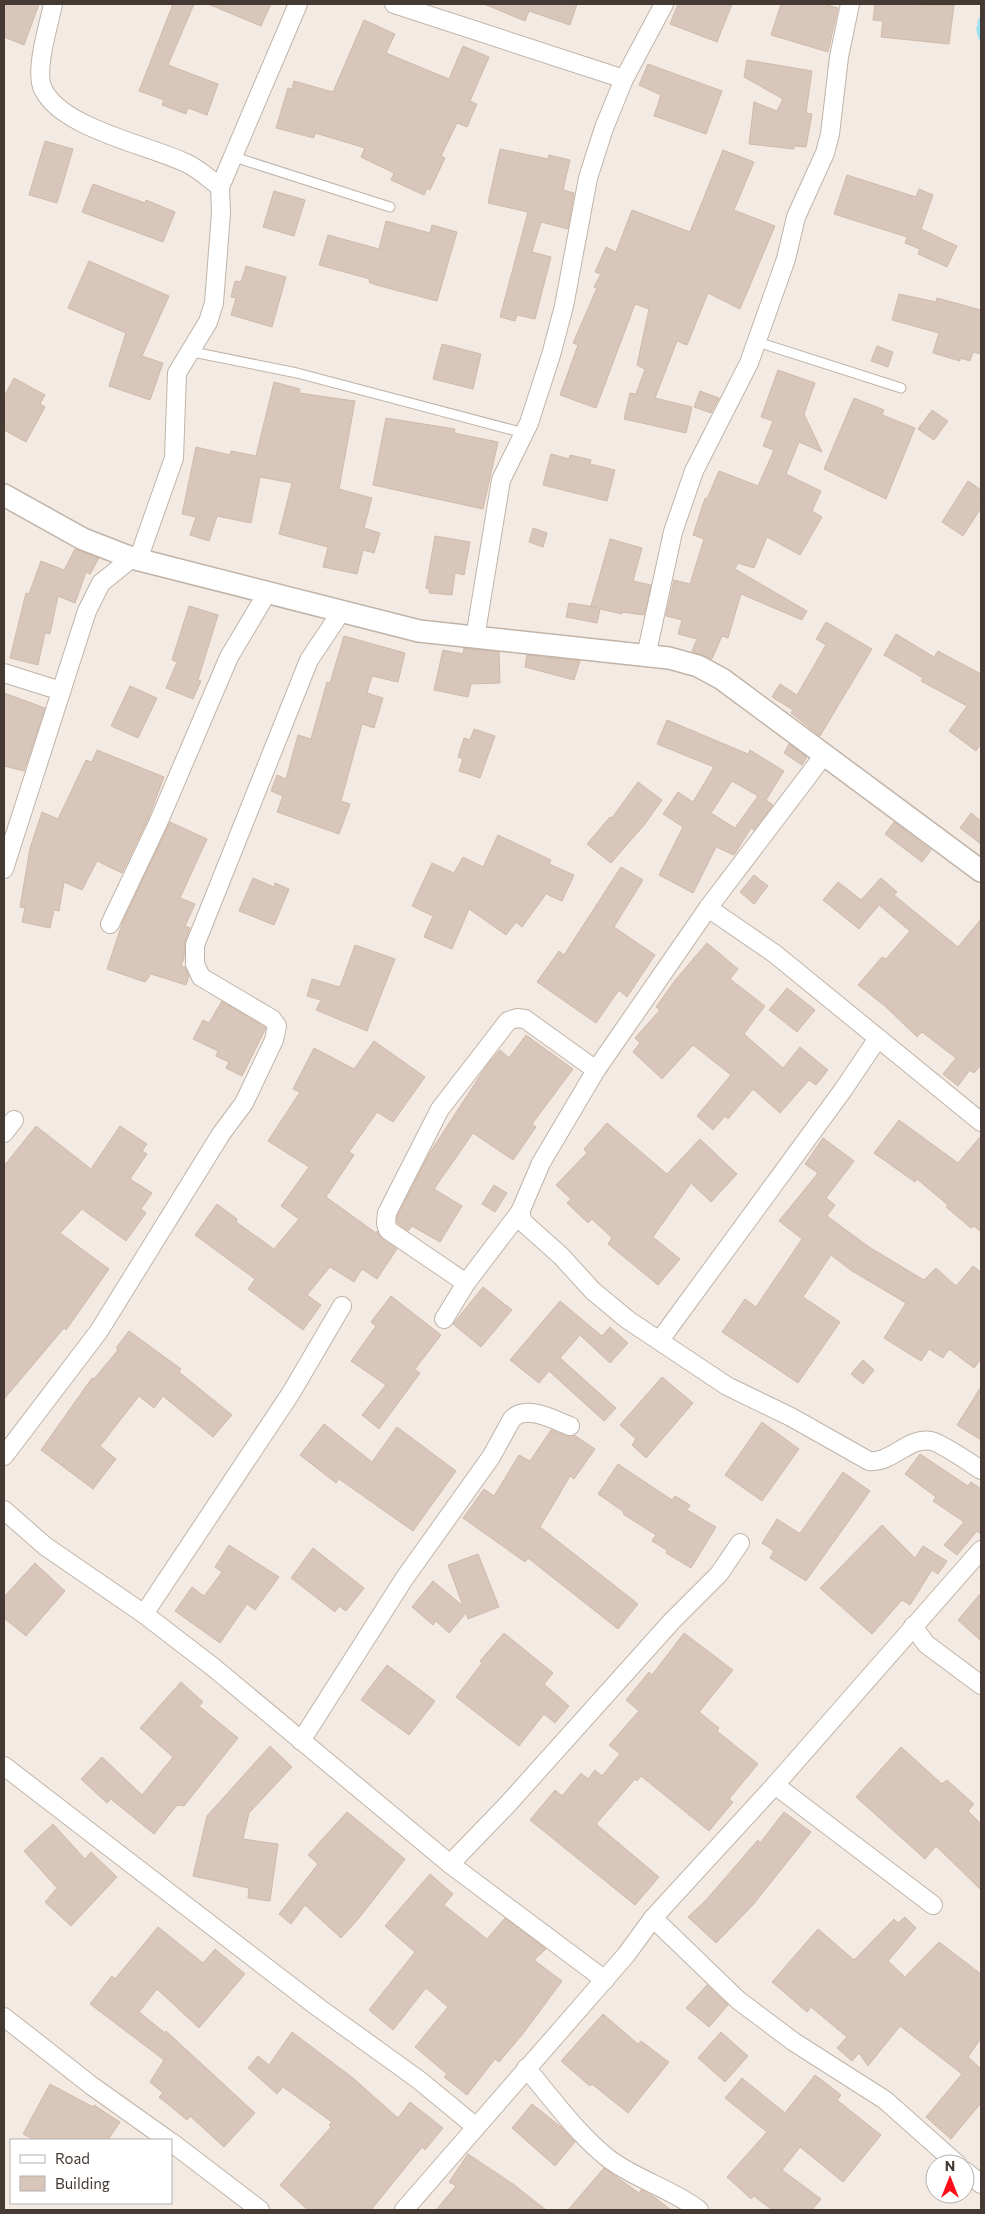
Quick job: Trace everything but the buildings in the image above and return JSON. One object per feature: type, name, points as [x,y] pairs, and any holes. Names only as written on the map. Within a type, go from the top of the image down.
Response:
[{"type":"street","points":[[53,4],[40,71],[42,89],[52,102],[66,115],[86,125],[188,163],[220,187]]},
{"type":"street","points":[[4,869],[87,611],[101,582],[135,559],[174,458],[175,387],[177,373],[188,351],[208,322],[214,303],[221,214],[220,187],[231,156],[298,4]]},
{"type":"street","points":[[394,4],[624,79]]},
{"type":"street","points":[[475,638],[499,487],[524,433],[551,355],[564,306],[588,178],[604,128],[624,79],[664,4]]},
{"type":"street","points":[[646,656],[672,532],[694,471],[749,363],[786,259],[796,217],[825,153],[830,134],[838,57],[850,4]]},
{"type":"street","points":[[4,495],[83,539],[135,559],[340,612],[419,631],[669,658],[698,666],[722,679],[981,871]]},
{"type":"street","points":[[110,924],[166,806],[229,658],[267,593]]},
{"type":"street","points":[[4,1456],[99,1331],[221,1134],[244,1103],[274,1040],[277,1026],[272,1019],[201,977],[195,964],[195,945],[309,660],[340,612]]},
{"type":"street","points":[[4,673],[61,690]]},
{"type":"street","points":[[444,1319],[466,1283],[520,1212],[541,1163],[596,1070],[708,908],[824,755]]},
{"type":"street","points":[[708,908],[775,954],[981,1122]]},
{"type":"street","points":[[466,1283],[388,1230],[386,1223],[387,1213],[440,1109],[508,1021],[517,1018],[525,1019],[596,1070]]},
{"type":"street","points":[[660,1340],[843,1090],[878,1038]]},
{"type":"street","points":[[520,1212],[523,1222],[561,1256],[593,1291],[628,1320],[727,1386],[791,1417],[869,1460],[881,1460],[922,1441],[932,1441],[981,1470]]},
{"type":"street","points":[[144,1614],[291,1393],[342,1306]]},
{"type":"street","points":[[301,1741],[404,1579],[492,1457],[512,1419],[517,1414],[529,1412],[570,1426]]},
{"type":"street","points":[[4,1510],[45,1546],[144,1614],[213,1667],[450,1864],[605,1980]]},
{"type":"street","points":[[450,1864],[507,1805],[672,1621],[719,1574],[740,1543]]},
{"type":"street","points":[[404,2210],[526,2068],[605,1980],[653,1918],[775,1785],[981,1550]]},
{"type":"street","points":[[913,1626],[926,1644],[981,1685]]},
{"type":"street","points":[[4,1766],[319,2008],[419,2080],[476,2127]]},
{"type":"street","points":[[775,1785],[933,1905]]},
{"type":"street","points":[[653,1918],[738,2000],[794,2042],[885,2100],[946,2154]]},
{"type":"street","points":[[4,2017],[92,2086],[167,2139]]},
{"type":"street","points":[[526,2068],[569,2120],[608,2158],[634,2175],[687,2201],[699,2210]]},
{"type":"street","points":[[172,2143],[260,2210]]},
{"type":"lane","points":[[231,156],[390,207]]},
{"type":"lane","points":[[757,342],[901,388]]},
{"type":"lane","points":[[188,351],[298,373],[524,433]]},
{"type":"waterway","points":[[981,20],[979,29],[981,37]]}]
